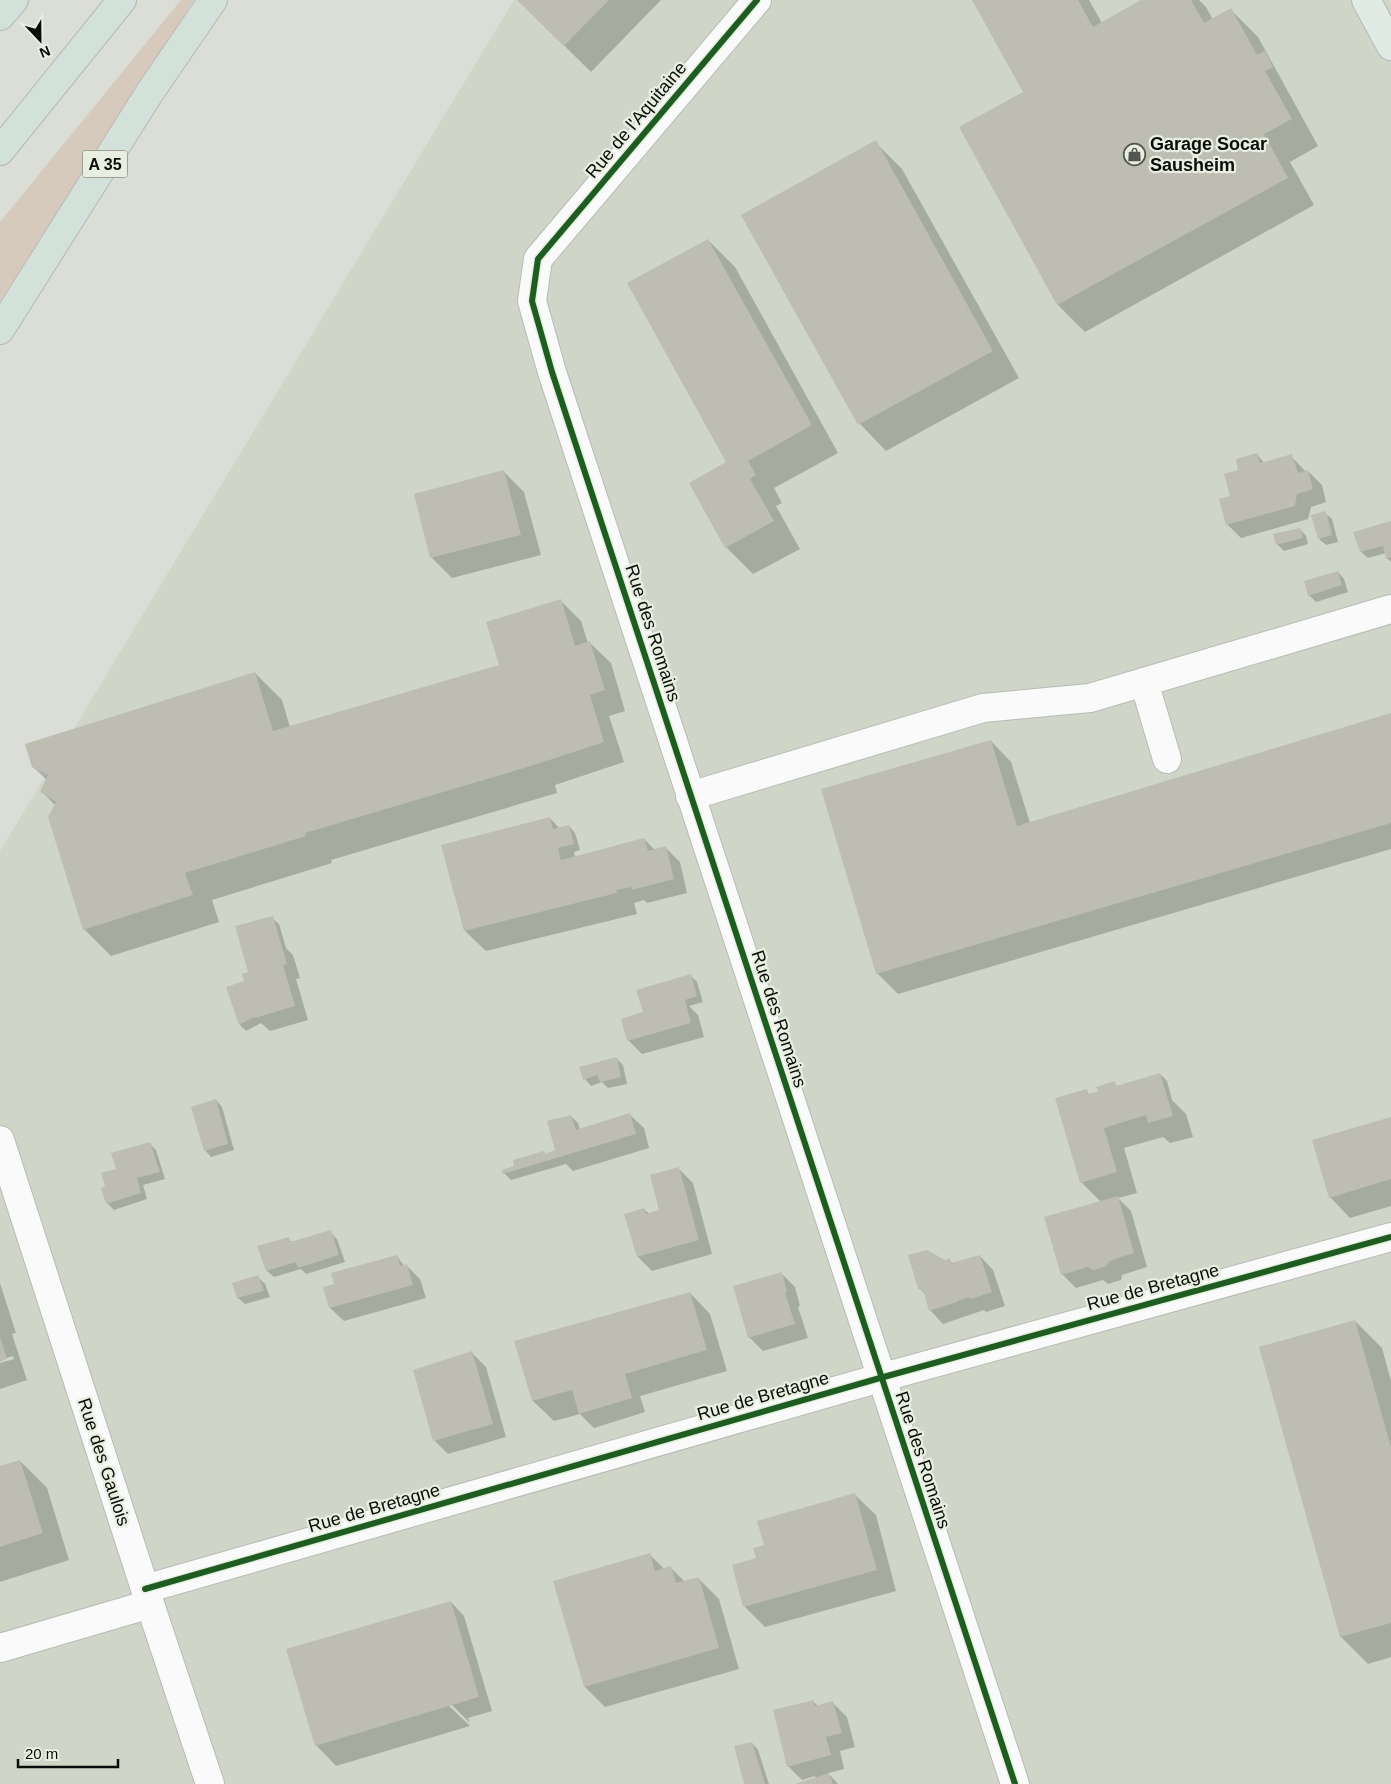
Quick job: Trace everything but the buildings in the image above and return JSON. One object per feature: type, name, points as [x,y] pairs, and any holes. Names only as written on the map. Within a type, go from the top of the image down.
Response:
[{"type":"highway","points":[[0,16],[14,0]]},
{"type":"highway","points":[[0,151],[122,0]]},
{"type":"highway","name":"A 35","points":[[0,330],[150,92],[213,0]]},
{"type":"main road","points":[[1366,0],[1391,46]]},
{"type":"street","name":"Rue de l'Aquitaine","points":[[538,259],[757,0]]},
{"type":"street","name":"Rue des Romains","points":[[538,259],[532,301],[552,372],[880,1378],[1015,1784]]},
{"type":"street","points":[[690,796],[983,708],[1090,698],[1391,609]]},
{"type":"street","points":[[1144,682],[1167,759]]},
{"type":"street","name":"Rue des Gaulois","points":[[0,1140],[210,1784]]},
{"type":"street","name":"Rue de Bretagne","points":[[0,1648],[148,1597],[880,1378],[1391,1237]]},
{"type":"shaded area","points":[[181,0],[194,0],[0,301],[0,222]]},
{"type":"shaded area","points":[[514,0],[1391,0],[1391,1784],[0,1784],[0,851]]},
{"type":"cycle path","points":[[757,0],[538,259],[532,301],[552,372],[1015,1784]]},
{"type":"cycle path","points":[[145,1589],[880,1378],[1391,1237]]},
{"type":"place","name":"Garage Socar Sausheim","points":[[1134,154]]}]
